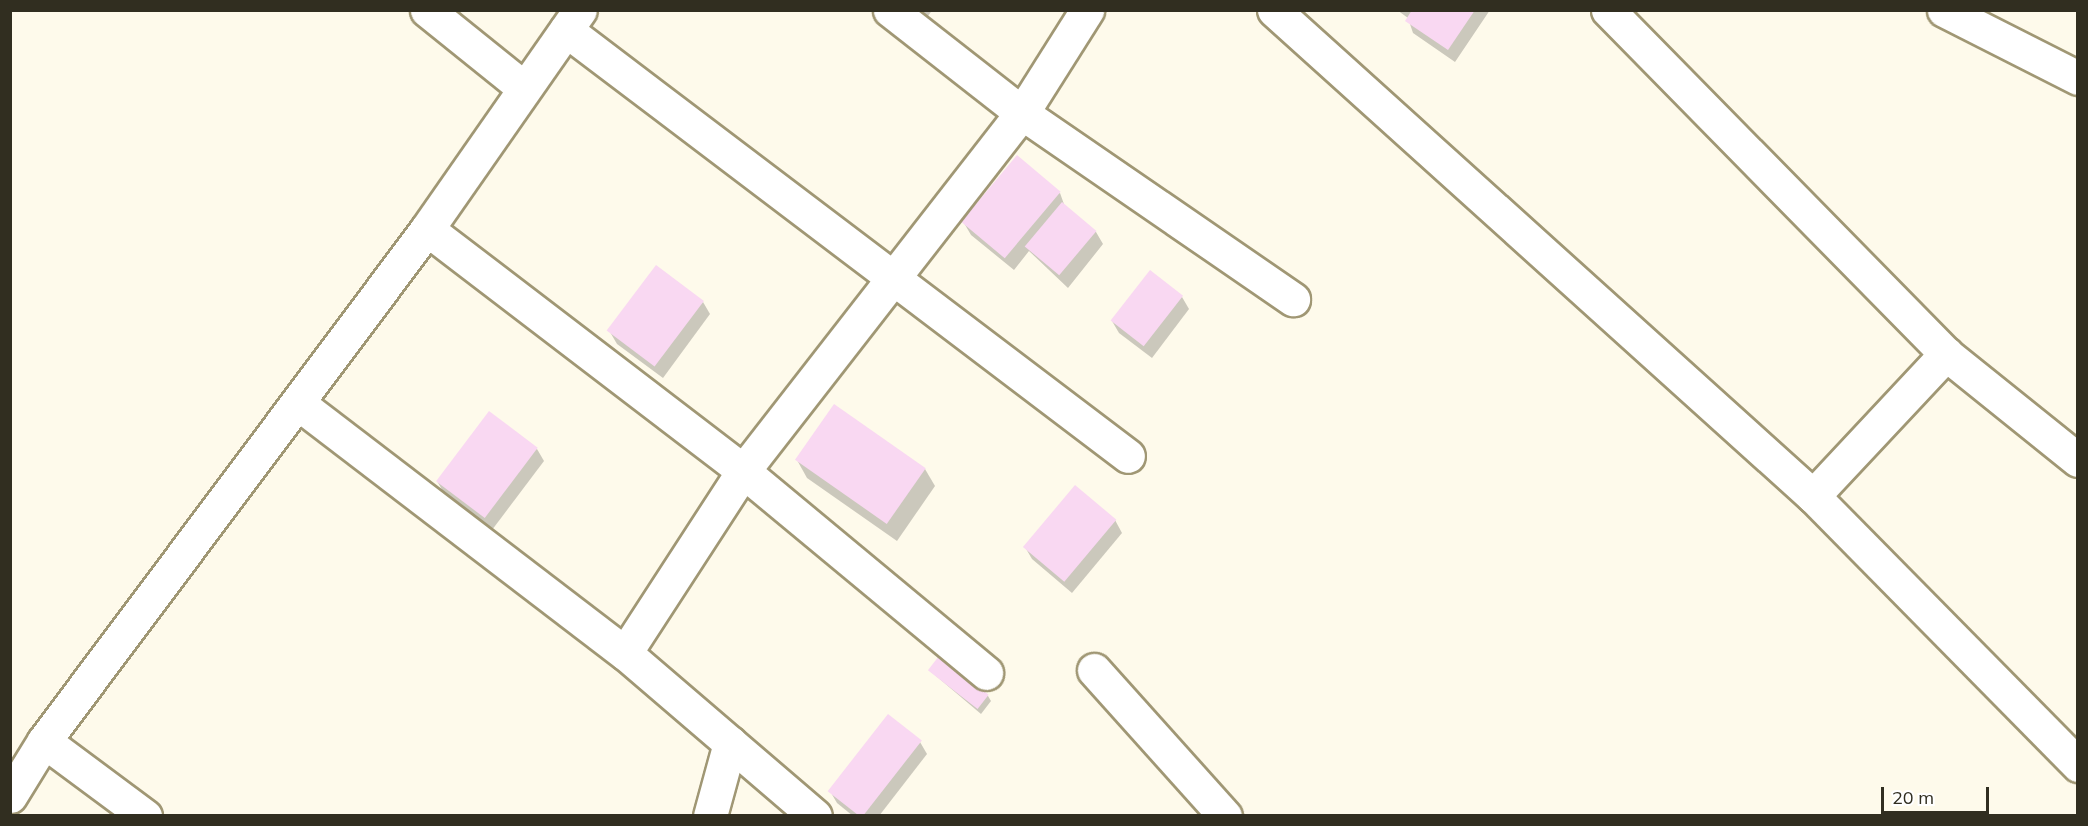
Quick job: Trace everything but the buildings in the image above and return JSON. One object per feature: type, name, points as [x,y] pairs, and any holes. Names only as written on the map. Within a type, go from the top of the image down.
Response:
[{"type":"street","points":[[427,10],[524,88]]},
{"type":"street","points":[[890,10],[1022,113],[1293,299]]},
{"type":"street","points":[[625,653],[742,471],[1022,113],[1087,10]]},
{"type":"street","points":[[1274,10],[1813,496],[2078,765]]},
{"type":"street","points":[[1608,10],[1946,354],[2078,460]]},
{"type":"street","points":[[1944,10],[2078,78]]},
{"type":"street","points":[[10,796],[44,741],[299,404],[427,229],[573,20],[893,278],[1128,456]]},
{"type":"street","points":[[427,229],[742,471],[986,673]]},
{"type":"street","points":[[1813,496],[1946,354]]},
{"type":"street","points":[[299,404],[625,653],[815,816]]},
{"type":"street","points":[[1094,670],[1225,816]]},
{"type":"street","points":[[44,741],[145,816]]},
{"type":"street","points":[[710,816],[730,743]]}]
